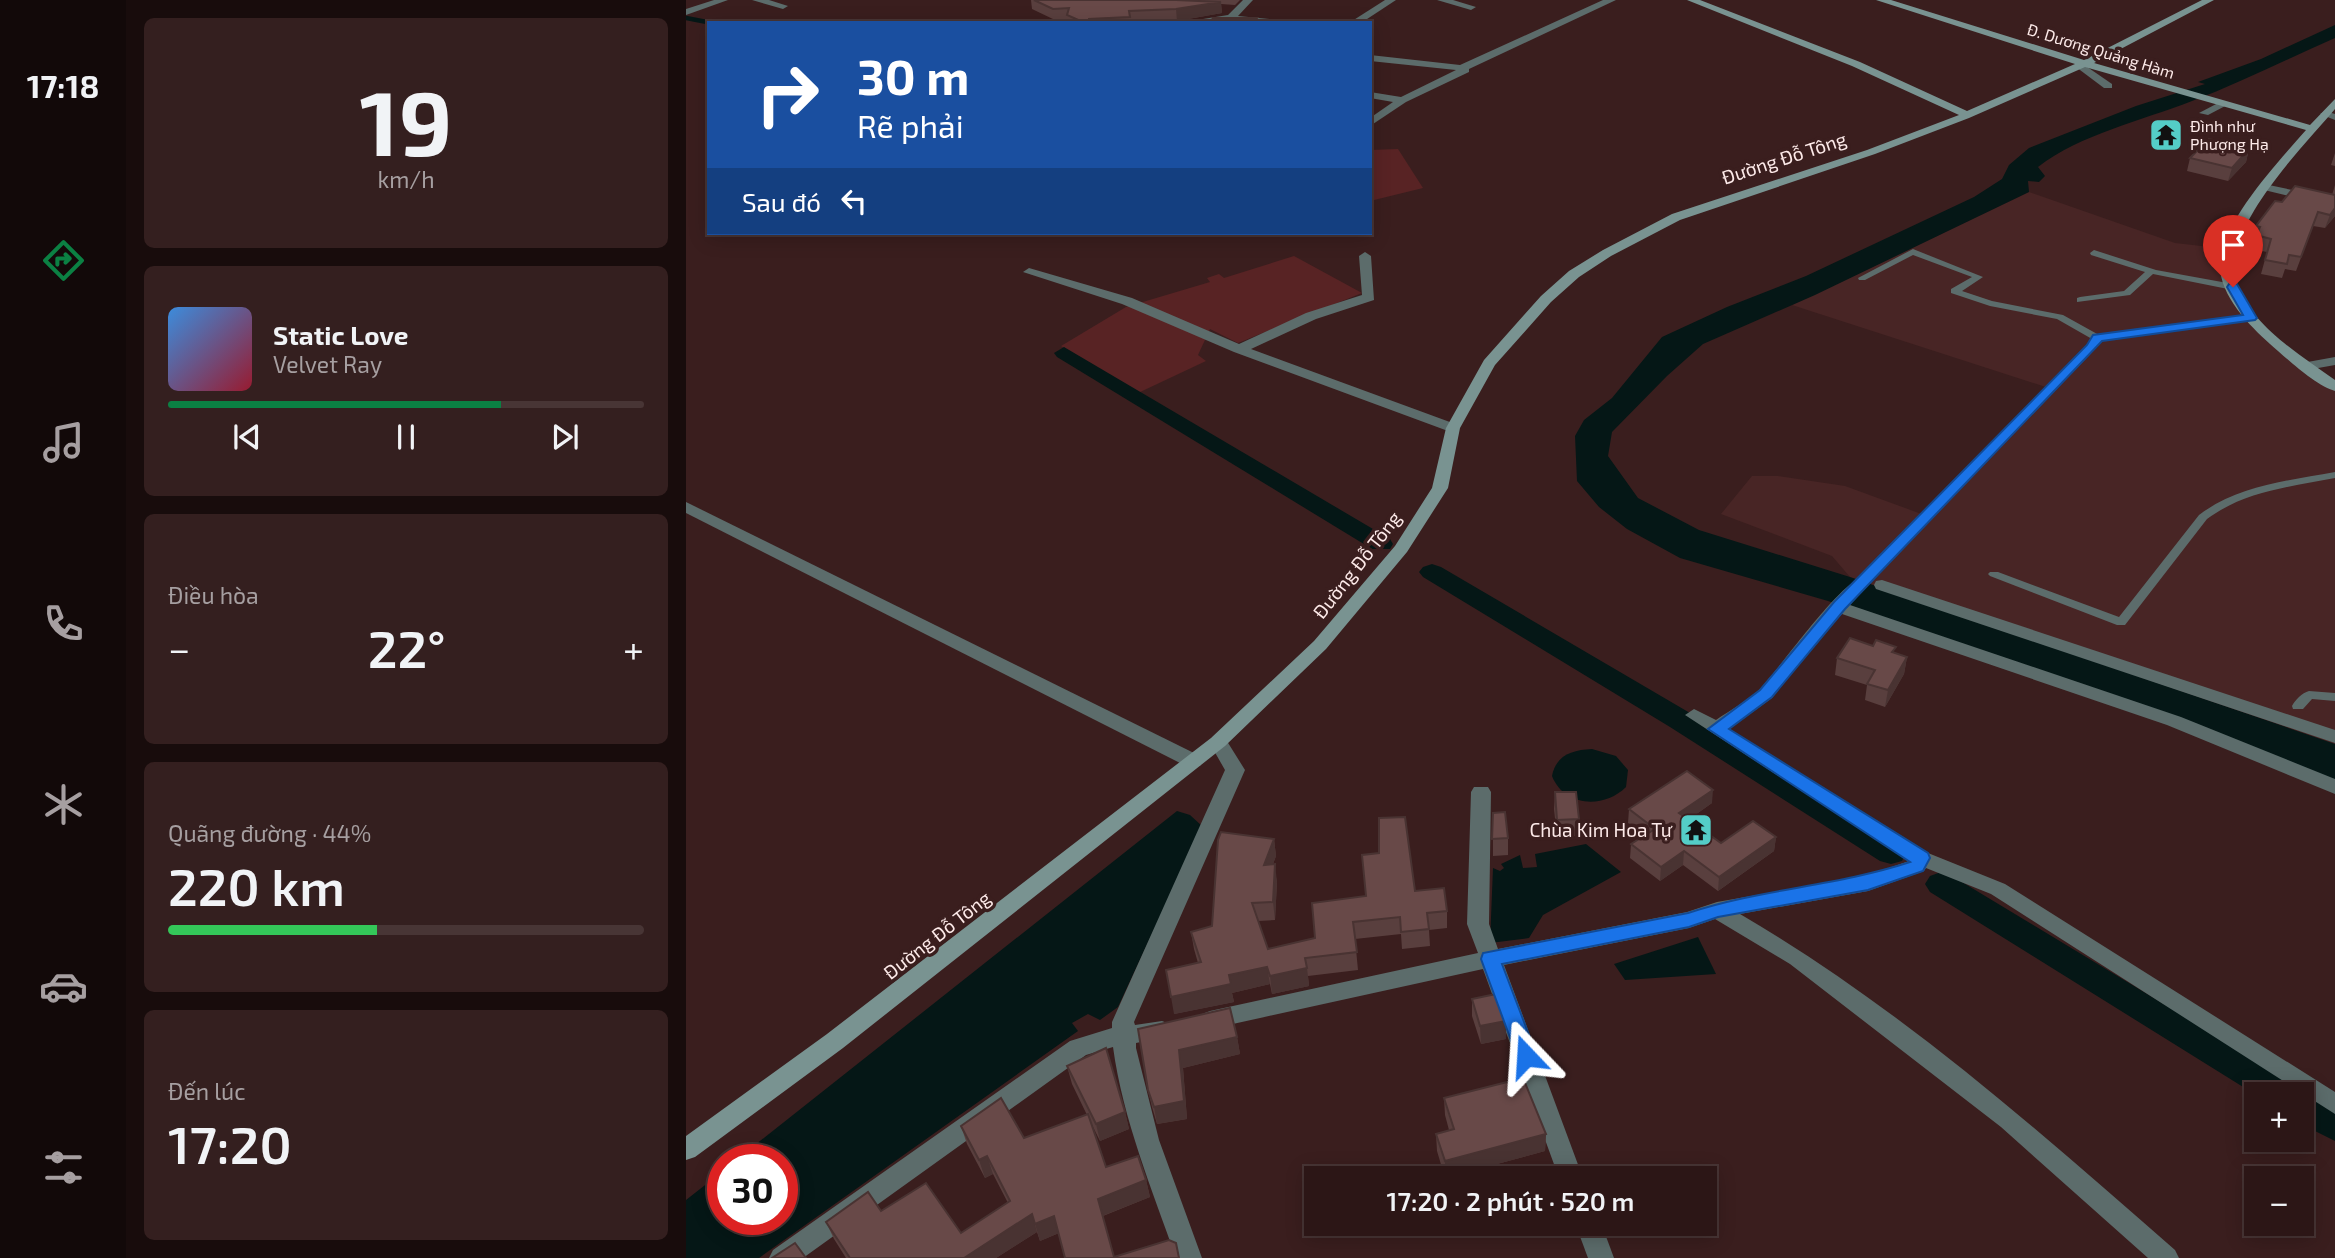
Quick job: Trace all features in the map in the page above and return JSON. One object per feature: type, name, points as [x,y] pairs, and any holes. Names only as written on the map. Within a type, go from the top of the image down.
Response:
[{"type":"main road","points":[[1692,0],[1856,64],[1962,111],[1965,116]]},
{"type":"main road","name":"Đ. Dương Quảng Hàm","points":[[1881,0],[2081,64],[2314,130]]},
{"type":"main road","name":"Đường Đỗ Tông","points":[[686,1150],[835,1041],[1218,742],[1320,645],[1401,549],[1440,488],[1452,428],[1489,363],[1546,299],[1574,274],[1607,253],[1687,212],[1764,189],[1965,116],[2081,64],[2209,0]]},
{"type":"main road","points":[[2335,102],[2330,116],[2314,130],[2264,187],[2228,249],[2226,267],[2233,287],[2251,318],[2335,387]]},
{"type":"street","points":[[686,12],[723,0]]},
{"type":"street","points":[[757,0],[783,6]]},
{"type":"street","points":[[1231,18],[1248,0]]},
{"type":"street","points":[[1357,21],[1391,0]]},
{"type":"street","points":[[1442,0],[1471,6]]},
{"type":"street","points":[[1372,58],[1462,68],[1611,0]]},
{"type":"street","points":[[1215,8],[1241,9]]},
{"type":"street","points":[[1202,21],[1231,18],[1275,21]]},
{"type":"street","points":[[2081,64],[2108,86]]},
{"type":"street","points":[[1372,122],[1402,100],[1465,72],[1462,68]]},
{"type":"street","points":[[1372,95],[1402,100]]},
{"type":"street","points":[[2204,113],[2220,103]]},
{"type":"street","points":[[2264,187],[2335,203]]},
{"type":"street","points":[[1359,303],[1369,297],[1365,256]]},
{"type":"street","points":[[1029,272],[1127,301],[1239,349],[1452,428]]},
{"type":"street","points":[[1239,349],[1346,303],[1376,304]]},
{"type":"street","points":[[2307,366],[2335,361]]},
{"type":"street","points":[[686,507],[1194,761]]},
{"type":"street","points":[[1717,729],[1766,694],[1839,606],[1863,582]]},
{"type":"street","points":[[1882,584],[2335,737]]},
{"type":"street","points":[[1839,606],[2174,721],[2335,787]]},
{"type":"street","points":[[1694,715],[1921,858],[1998,889],[2335,1104]]},
{"type":"street","points":[[1189,1258],[1140,1113],[1122,1044],[1123,1022],[1235,770],[1218,742]]},
{"type":"street","points":[[1481,792],[1478,924],[1567,1166]]},
{"type":"street","points":[[798,1253],[1078,1048],[1103,1039],[1158,1031],[1490,959],[1689,920],[1717,910],[1868,883],[1917,866],[1921,858]]},
{"type":"street","points":[[1717,910],[1798,958],[1998,1112],[2166,1258]]},
{"type":"street","points":[[1593,1236],[1601,1258]]},
{"type":"lane","points":[[1862,278],[1913,252],[1979,276],[1954,291],[1990,303],[2060,317],[2097,338],[2251,318]]},
{"type":"lane","points":[[2094,253],[2151,271],[2233,287]]},
{"type":"lane","points":[[2080,300],[2127,293],[2151,271]]},
{"type":"lane","points":[[1863,582],[2097,338]]},
{"type":"lane","points":[[1994,574],[2121,622],[2203,517],[2219,502],[2249,492],[2335,475]]},
{"type":"lane","points":[[2298,706],[2309,695],[2335,697]]},
{"type":"shaded area","points":[[2335,25],[2335,38],[2210,94],[2073,146],[2038,167],[2045,176],[2039,182],[2028,181],[2029,192],[1815,295],[1703,344],[1612,432],[1608,456],[1638,498],[1699,530],[1850,577],[2335,744],[2335,781],[1828,601],[1680,558],[1627,529],[1599,507],[1577,481],[1575,436],[1584,420],[1612,398],[1662,337],[1727,307],[1806,276],[1974,197],[2002,179],[2009,165],[2029,148],[2136,106],[2205,84],[2198,82],[2261,59]]},
{"type":"shaded area","points":[[1398,149],[1423,188],[1372,201],[1372,150]]},
{"type":"shaded area","points":[[2029,192],[2175,243],[2228,249],[2226,258],[2251,318],[2335,387],[2335,744],[2129,671],[1910,600],[1850,577],[1832,556],[1721,514],[1752,476],[1778,476],[1845,486],[1927,516],[2049,388],[1792,305]]},
{"type":"shaded area","points":[[1294,256],[1362,293],[1238,343],[1210,329],[1198,355],[1206,361],[1138,393],[1061,346],[1126,307],[1210,282],[1207,278],[1219,274],[1224,278]]},
{"type":"shaded area","points":[[1592,749],[1616,756],[1628,770],[1626,787],[1607,799],[1575,799],[1558,786],[1552,776],[1554,769],[1566,755]]},
{"type":"shaded area","points":[[1177,811],[1190,815],[1202,826],[1118,1007],[1100,1020],[1088,1014],[1072,1023],[1078,1031],[798,1230],[798,1144],[756,1144]]},
{"type":"shaded area","points":[[1586,844],[1621,872],[1543,915],[1529,938],[1490,943],[1493,868],[1500,871],[1504,868],[1501,864],[1520,855],[1523,868],[1537,867],[1535,854]]},
{"type":"shaded area","points":[[1698,937],[1716,974],[1625,980],[1614,964]]},
{"type":"shaded area","points":[[707,1184],[707,1235],[791,1235],[759,1258],[686,1258],[686,1200]]},
{"type":"building","points":[[1034,0],[1221,2],[1176,9],[1129,11],[1130,17],[1089,21],[1080,21],[1067,15],[1069,8],[1053,9]]},
{"type":"building","points":[[1213,18],[1257,18],[1255,20],[1268,21],[1211,21]]},
{"type":"building","points":[[2209,139],[2249,149],[2232,168],[2190,158]]},
{"type":"building","points":[[2295,186],[2335,195],[2335,208],[2330,215],[2318,212],[2301,257],[2289,255],[2287,264],[2265,260],[2271,239],[2256,235],[2260,227],[2256,226],[2275,201],[2282,202]]},
{"type":"building","points":[[1850,638],[1873,646],[1876,640],[1896,647],[1892,652],[1907,657],[1888,690],[1867,684],[1875,670],[1837,658]]},
{"type":"building","points":[[1687,771],[1713,790],[1679,813],[1721,843],[1753,821],[1776,837],[1719,877],[1684,851],[1661,867],[1631,844],[1655,829],[1629,809]]},
{"type":"building","points":[[1555,792],[1576,792],[1579,819],[1557,820]]},
{"type":"building","points":[[1505,812],[1508,838],[1492,839],[1493,813]]},
{"type":"building","points":[[1405,817],[1415,891],[1444,888],[1447,911],[1427,913],[1429,929],[1401,932],[1400,917],[1353,922],[1357,952],[1305,958],[1307,968],[1270,976],[1267,967],[1229,975],[1231,984],[1171,997],[1166,970],[1201,962],[1191,932],[1212,926],[1218,840],[1221,832],[1274,839],[1264,865],[1275,864],[1273,902],[1252,903],[1268,949],[1315,938],[1312,903],[1366,896],[1362,855],[1379,853],[1379,818]]},
{"type":"building","points":[[1496,994],[1506,1021],[1480,1026],[1472,999]]},
{"type":"building","points":[[1230,1008],[1237,1037],[1179,1050],[1184,1101],[1154,1107],[1148,1090],[1138,1029]]},
{"type":"building","points":[[1106,1048],[1125,1112],[1096,1124],[1067,1066]]},
{"type":"building","points":[[1523,1078],[1546,1134],[1445,1161],[1436,1134],[1454,1129],[1444,1098]]},
{"type":"building","points":[[1001,1098],[1024,1138],[1088,1114],[1106,1167],[1138,1156],[1146,1180],[1098,1199],[1114,1257],[1169,1240],[1176,1243],[1179,1258],[1065,1258],[1054,1216],[1035,1224],[1032,1214],[964,1258],[850,1258],[826,1222],[868,1192],[881,1211],[926,1183],[961,1233],[1010,1201],[987,1156],[979,1160],[961,1126]]},
{"type":"building","points":[[795,1243],[806,1258],[772,1258]]},
{"type":"waterway","points":[[686,18],[707,22]]},
{"type":"waterway","points":[[1064,353],[1381,544]]},
{"type":"waterway","points":[[1432,572],[1680,720],[1891,853]]},
{"type":"waterway","points":[[1941,884],[2263,1082]]},
{"type":"waterway","points":[[2314,1113],[2335,1126]]},
{"type":"place","name":"Đình như Phượng Hạ","points":[[2166,135]]},
{"type":"place","name":"Chùa Kim Hoa Tự","points":[[1696,830]]},
{"type":"route","points":[[1526,1056],[1490,959],[1689,920],[1717,910],[1868,883],[1917,866],[1921,858],[1717,729],[1766,694],[1839,605],[2097,338],[2251,318],[2233,287]]}]
